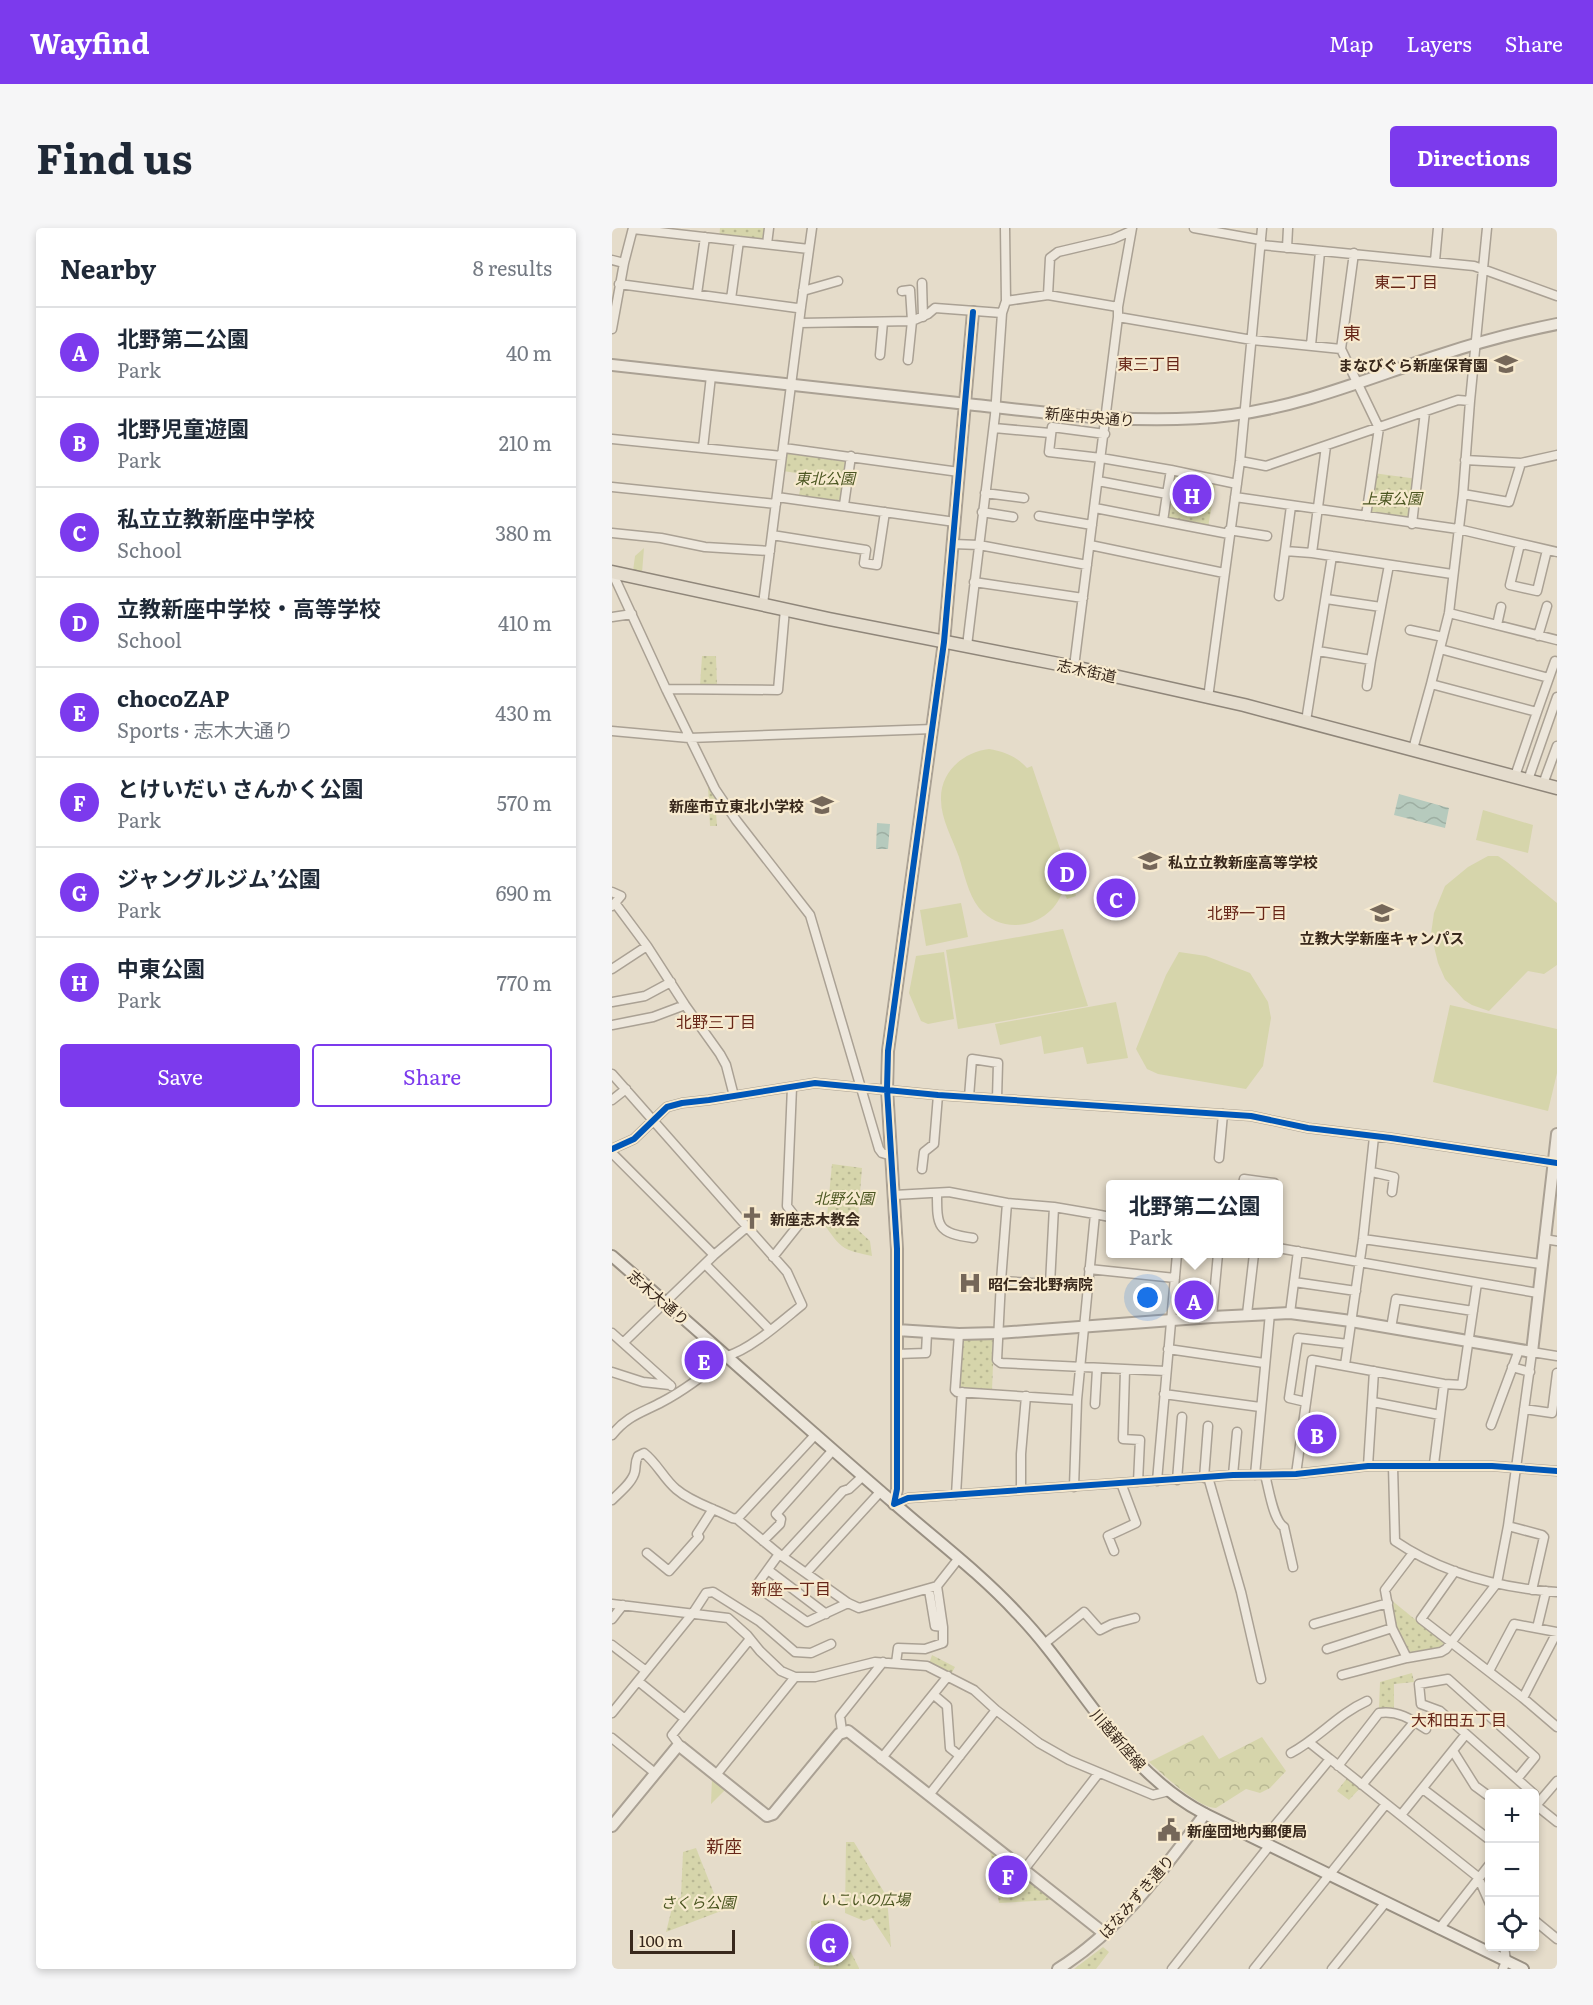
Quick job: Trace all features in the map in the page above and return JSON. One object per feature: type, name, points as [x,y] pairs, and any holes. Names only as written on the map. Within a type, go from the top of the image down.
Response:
[{"type":"main road","name":"志木街道","points":[[612,572],[1074,667],[1306,721],[1557,788]]},
{"type":"street","points":[[719,239],[720,228]]},
{"type":"street","points":[[767,244],[769,228]]},
{"type":"street","points":[[763,604],[812,228]]},
{"type":"street","points":[[967,646],[994,428],[1002,313],[1006,301],[1005,228]]},
{"type":"street","points":[[1194,228],[1287,248],[1435,261],[1484,270],[1557,296],[1557,284]]},
{"type":"street","points":[[1208,698],[1240,461],[1262,228]]},
{"type":"street","points":[[1287,248],[1288,228]]},
{"type":"street","points":[[1435,261],[1438,228]]},
{"type":"street","points":[[1413,749],[1449,613],[1487,228]]},
{"type":"street","points":[[612,329],[624,263],[633,229],[685,231],[705,237],[809,249]]},
{"type":"street","points":[[1048,295],[1050,258],[1058,252],[1113,239],[1131,230]]},
{"type":"street","points":[[1074,667],[1105,434],[1118,307],[1131,230]]},
{"type":"street","points":[[697,294],[705,237]]},
{"type":"street","points":[[731,299],[739,241]]},
{"type":"street","points":[[1311,345],[1320,252]]},
{"type":"street","points":[[1354,253],[1341,349],[1379,428],[1366,516]]},
{"type":"street","points":[[612,260],[624,263]]},
{"type":"street","points":[[803,291],[838,281]]},
{"type":"street","points":[[922,283],[923,317]]},
{"type":"street","points":[[620,284],[801,307]]},
{"type":"street","points":[[902,291],[910,290],[912,321],[908,360]]},
{"type":"street","points":[[1006,301],[1048,295],[1118,307]]},
{"type":"street","points":[[800,323],[912,321],[923,317],[935,308],[1002,313]]},
{"type":"street","points":[[894,1504],[897,1489],[897,1330],[894,1195],[887,1089],[891,1028],[944,642],[973,312]]},
{"type":"street","points":[[1118,317],[1252,340],[1341,349]]},
{"type":"street","points":[[880,355],[883,322]]},
{"type":"street","name":"新座中央通り","points":[[612,365],[1106,418],[1171,420],[1245,413],[1300,402],[1507,334],[1557,324]]},
{"type":"street","points":[[703,448],[711,376]]},
{"type":"street","points":[[1240,461],[1266,466],[1458,400],[1470,402]]},
{"type":"street","points":[[1412,524],[1425,412]]},
{"type":"street","points":[[1105,434],[1052,427],[1049,452],[1101,458],[1237,484]]},
{"type":"street","points":[[994,428],[1050,433]]},
{"type":"street","points":[[612,439],[703,448],[851,456],[959,472]]},
{"type":"street","points":[[1312,554],[1326,447]]},
{"type":"street","points":[[1465,460],[1521,463],[1557,455]]},
{"type":"street","points":[[844,506],[851,456]]},
{"type":"street","points":[[1462,494],[1509,502],[1521,463]]},
{"type":"street","points":[[1162,521],[1171,470]]},
{"type":"street","points":[[1098,481],[1167,494]]},
{"type":"street","points":[[612,487],[844,506],[955,522]]},
{"type":"street","points":[[985,493],[1024,498]]},
{"type":"street","points":[[1235,497],[1458,529],[1557,552]]},
{"type":"street","points":[[1279,596],[1292,506]]},
{"type":"street","points":[[1095,508],[1229,532],[1267,536]]},
{"type":"street","points":[[772,535],[866,550],[864,563],[878,565],[885,512]]},
{"type":"street","points":[[982,512],[1013,517]]},
{"type":"street","points":[[1039,516],[1092,525]]},
{"type":"street","points":[[612,533],[661,538],[705,547],[770,551]]},
{"type":"street","points":[[953,544],[978,545],[1087,565]]},
{"type":"street","points":[[1520,544],[1509,585],[1536,591],[1547,550]]},
{"type":"street","points":[[1090,545],[1224,573]]},
{"type":"street","points":[[1285,551],[1452,574]]},
{"type":"street","points":[[1306,721],[1332,556]]},
{"type":"street","points":[[1367,686],[1389,565]]},
{"type":"street","points":[[612,572],[689,738],[720,797],[810,915],[879,1149],[882,1153],[892,1156]]},
{"type":"street","points":[[974,582],[1083,598]]},
{"type":"street","points":[[1326,599],[1381,607]]},
{"type":"street","points":[[1538,636],[1547,606]]},
{"type":"street","points":[[1497,625],[1501,607]]},
{"type":"street","points":[[666,689],[778,690],[785,609]]},
{"type":"street","points":[[1449,613],[1557,640]]},
{"type":"street","points":[[612,618],[632,614]]},
{"type":"street","points":[[1410,630],[1443,637]]},
{"type":"street","points":[[1440,649],[1549,678]]},
{"type":"street","points":[[1318,651],[1371,660]]},
{"type":"street","points":[[1515,776],[1556,659]]},
{"type":"street","points":[[1431,684],[1537,712]]},
{"type":"street","points":[[1528,780],[1557,697]]},
{"type":"street","points":[[612,731],[689,738],[933,729]]},
{"type":"street","points":[[1543,784],[1557,746]]},
{"type":"street","points":[[612,891],[621,896],[614,904],[647,946],[720,1054],[726,1065],[734,1096]]},
{"type":"street","points":[[612,969],[647,946]]},
{"type":"street","points":[[612,1002],[645,996],[671,982]]},
{"type":"street","points":[[612,1025],[653,1017],[685,1005]]},
{"type":"street","points":[[969,1097],[972,1059],[998,1063],[997,1099]]},
{"type":"street","points":[[612,1074],[787,1272],[802,1305],[770,1330],[734,1354],[727,1356],[681,1390],[629,1418],[612,1435]]},
{"type":"street","points":[[714,1255],[612,1151],[634,1139],[667,1107],[816,1083],[938,1095],[1251,1116],[1308,1128],[1555,1163]]},
{"type":"street","points":[[773,1257],[800,1223],[787,1206],[792,1087]]},
{"type":"street","points":[[612,1100],[626,1089]]},
{"type":"street","points":[[922,1169],[924,1152],[934,1144],[938,1095]]},
{"type":"street","points":[[1219,1158],[1223,1114]]},
{"type":"street","points":[[1342,1675],[1407,1658],[1441,1652],[1451,1644],[1497,1583],[1508,1526],[1530,1372],[1544,1239],[1553,1196],[1557,1134]]},
{"type":"street","points":[[1345,1365],[1372,1172],[1374,1137]]},
{"type":"street","points":[[1372,1172],[1394,1177],[1392,1192]]},
{"type":"street","points":[[894,1195],[948,1192],[1007,1203],[1054,1207],[1106,1216]]},
{"type":"street","points":[[937,1193],[937,1219],[944,1229],[949,1233],[973,1238]]},
{"type":"street","points":[[1007,1203],[998,1360],[1001,1363],[1166,1371]]},
{"type":"street","points":[[1001,1281],[1050,1284],[1054,1207]]},
{"type":"street","points":[[1074,1487],[1079,1367],[1095,1214]]},
{"type":"street","points":[[623,1343],[714,1255],[747,1227]]},
{"type":"street","points":[[1363,1239],[1541,1264]]},
{"type":"street","points":[[1544,1239],[1557,1241]]},
{"type":"street","points":[[1283,1249],[1538,1293]]},
{"type":"street","points":[[1290,1313],[1298,1251]]},
{"type":"street","name":"志木大通り","points":[[612,1256],[788,1410]]},
{"type":"street","points":[[1157,1481],[1178,1258]]},
{"type":"street","points":[[1212,1317],[1218,1258]]},
{"type":"street","points":[[1247,1314],[1254,1258]]},
{"type":"street","points":[[705,1264],[770,1330]]},
{"type":"street","points":[[1089,1269],[1175,1278]]},
{"type":"street","points":[[1294,1282],[1356,1291]]},
{"type":"street","points":[[1296,1474],[1312,1360],[1444,1384],[1462,1385],[1477,1283]]},
{"type":"street","points":[[1391,1328],[1396,1299],[1473,1311]]},
{"type":"street","points":[[1255,1475],[1269,1313]]},
{"type":"street","points":[[897,1330],[959,1334],[998,1333],[1247,1314],[1290,1313],[1351,1321],[1557,1356]]},
{"type":"street","points":[[612,1333],[671,1386]]},
{"type":"street","points":[[896,1354],[926,1353],[927,1333]]},
{"type":"street","points":[[959,1334],[955,1390],[957,1392],[1077,1400]]},
{"type":"street","points":[[1306,1402],[1289,1398],[1298,1338],[1348,1344]]},
{"type":"street","points":[[1168,1348],[1264,1363]]},
{"type":"street","points":[[1491,1425],[1519,1350]]},
{"type":"street","points":[[1512,1366],[1530,1372]]},
{"type":"street","points":[[1095,1404],[1097,1369]]},
{"type":"street","points":[[1125,1370],[1123,1439],[1140,1440],[1138,1482]]},
{"type":"street","points":[[1368,1466],[1374,1371]]},
{"type":"street","points":[[612,1372],[643,1382],[671,1386],[681,1390]]},
{"type":"street","points":[[1524,1409],[1554,1413],[1557,1373]]},
{"type":"street","points":[[1434,1464],[1444,1384]]},
{"type":"street","points":[[956,1495],[962,1392]]},
{"type":"street","points":[[1164,1394],[1260,1407]]},
{"type":"street","points":[[1021,1490],[1021,1454],[1026,1396]]},
{"type":"street","points":[[1372,1402],[1440,1415]]},
{"type":"street","name":"川越新座線","points":[[788,1410],[959,1558],[1018,1613],[1111,1732],[1169,1791],[1205,1814],[1386,1902],[1504,1965],[1523,1969]]},
{"type":"street","points":[[1177,1480],[1182,1417]]},
{"type":"street","points":[[1208,1426],[1206,1477],[1241,1592],[1261,1679]]},
{"type":"street","points":[[1233,1476],[1237,1432]]},
{"type":"street","points":[[737,1519],[816,1434]]},
{"type":"street","points":[[763,1541],[780,1524],[781,1519],[776,1514],[834,1450]]},
{"type":"street","points":[[612,1500],[629,1483],[635,1473],[635,1462],[638,1456],[644,1453],[653,1460],[675,1488],[737,1519],[781,1555],[848,1603],[859,1608],[933,1588],[959,1558]]},
{"type":"street","points":[[894,1504],[908,1498],[1206,1477],[1296,1474],[1368,1466],[1434,1464],[1517,1466],[1557,1471]]},
{"type":"street","points":[[1393,1466],[1395,1541],[1413,1553],[1455,1571],[1497,1583],[1557,1592]]},
{"type":"street","points":[[1265,1475],[1275,1512],[1280,1525],[1284,1527],[1293,1567]]},
{"type":"street","points":[[848,1603],[807,1622],[756,1586],[781,1555],[843,1491],[849,1489],[863,1476]]},
{"type":"street","points":[[1114,1551],[1108,1536],[1136,1523],[1121,1483]]},
{"type":"street","points":[[806,1573],[881,1491]]},
{"type":"street","points":[[647,1552],[669,1571],[699,1537],[696,1534],[713,1509]]},
{"type":"street","points":[[1508,1526],[1542,1535],[1544,1538],[1532,1590]]},
{"type":"street","points":[[1407,1658],[1392,1628],[1385,1590],[1413,1553]]},
{"type":"street","points":[[768,1570],[826,1614]]},
{"type":"street","points":[[1455,1571],[1421,1619],[1555,1721]]},
{"type":"street","points":[[896,1663],[898,1648],[925,1649],[943,1643],[943,1627],[935,1626],[933,1588]]},
{"type":"street","points":[[1537,1628],[1546,1591]]},
{"type":"street","points":[[612,1713],[706,1593],[713,1592],[759,1621],[795,1652],[811,1653],[831,1644]]},
{"type":"street","points":[[612,1604],[728,1618],[781,1671],[795,1677],[815,1677],[875,1662],[927,1666],[974,1690],[1039,1743],[1098,1774],[1153,1795],[1169,1791]]},
{"type":"street","points":[[1314,1624],[1388,1604]]},
{"type":"street","points":[[612,1619],[623,1605]]},
{"type":"street","points":[[1044,1644],[1084,1612],[1100,1630],[1135,1618]]},
{"type":"street","points":[[1489,1671],[1512,1625],[1557,1632],[1523,1698]]},
{"type":"street","points":[[1327,1649],[1392,1628]]},
{"type":"street","points":[[750,1640],[672,1735],[681,1747],[767,1815],[773,1814],[842,1731],[840,1716],[883,1662]]},
{"type":"street","points":[[612,1645],[646,1671]]},
{"type":"street","points":[[882,1759],[948,1676]]},
{"type":"street","points":[[716,1775],[795,1677]]},
{"type":"street","points":[[1517,1779],[1535,1757],[1448,1679],[1419,1684],[1421,1704],[1440,1711],[1526,1789]]},
{"type":"street","points":[[638,1681],[685,1719]]},
{"type":"street","points":[[933,1695],[947,1706],[950,1748],[960,1756]]},
{"type":"street","points":[[1291,1754],[1310,1743],[1342,1713],[1367,1701]]},
{"type":"street","points":[[929,1795],[996,1710]]},
{"type":"street","points":[[1338,1766],[1379,1713],[1400,1714],[1426,1730]]},
{"type":"street","points":[[1362,1785],[1414,1721]]},
{"type":"street","points":[[842,1731],[848,1731],[1105,1934]]},
{"type":"street","points":[[1401,1815],[1466,1734]]},
{"type":"street","points":[[612,1738],[655,1773]]},
{"type":"street","points":[[1310,1743],[1485,1880]]},
{"type":"street","points":[[614,1820],[675,1748],[681,1747]]},
{"type":"street","points":[[1453,1750],[1475,1786],[1485,1793]]},
{"type":"street","points":[[1172,1969],[1330,1759]]},
{"type":"street","points":[[1023,1871],[1098,1774]]},
{"type":"street","points":[[1539,1797],[1557,1781]]},
{"type":"street","points":[[1423,1789],[1485,1836]]},
{"type":"street","points":[[1539,1803],[1557,1822]]},
{"type":"street","points":[[1254,1969],[1386,1804]]},
{"type":"street","name":"はなみずき通り","points":[[1058,1969],[1084,1952],[1105,1934],[1139,1897],[1205,1814]]},
{"type":"street","points":[[1439,1929],[1485,1870]]},
{"type":"street","points":[[1479,1877],[1487,1897]]},
{"type":"street","points":[[1332,1969],[1386,1902]]},
{"type":"street","points":[[1539,1924],[1557,1939]]},
{"type":"green space","points":[[720,228],[769,228],[767,244],[719,239]]},
{"type":"green space","name":"東北公園","points":[[789,451],[848,459],[842,500],[840,502],[799,495],[803,474],[783,471],[785,453]]},
{"type":"green space","name":"上東公園","points":[[1373,473],[1418,479],[1412,524],[1366,516]]},
{"type":"green space","points":[[1173,475],[1216,483],[1208,527],[1167,519]]},
{"type":"green space","points":[[644,548],[642,573],[633,571],[635,556]]},
{"type":"green space","points":[[702,656],[716,656],[717,687],[700,686]]},
{"type":"green space","points":[[989,749],[1010,755],[1027,768],[1032,766],[1076,896],[1067,899],[1063,890],[1049,912],[1026,924],[1001,923],[989,917],[979,908],[969,890],[943,815],[942,790],[949,772],[970,754]]},
{"type":"green space","points":[[708,786],[715,798],[717,826],[710,826]]},
{"type":"green space","points":[[1483,810],[1533,825],[1528,853],[1476,840]]},
{"type":"green space","points":[[1488,856],[1498,856],[1507,862],[1557,903],[1557,965],[1544,974],[1528,971],[1489,1011],[1464,1000],[1445,979],[1438,963],[1431,934],[1434,913],[1445,886],[1468,867]]},
{"type":"green space","points":[[961,903],[968,937],[926,946],[920,910]]},
{"type":"green space","points":[[1063,929],[1088,1006],[958,1029],[946,950]]},
{"type":"green space","points":[[944,952],[954,1019],[928,1024],[921,1021],[909,993],[916,956]]},
{"type":"green space","points":[[1179,952],[1206,956],[1250,973],[1268,1002],[1271,1018],[1263,1066],[1246,1089],[1158,1074],[1147,1069],[1136,1049],[1166,975]]},
{"type":"green space","points":[[1116,1002],[1128,1058],[1087,1064],[1083,1047],[1044,1054],[1041,1036],[1000,1045],[995,1024]]},
{"type":"green space","points":[[1450,1005],[1557,1029],[1557,1073],[1548,1111],[1433,1082]]},
{"type":"green space","name":"北野公園","points":[[832,1164],[862,1168],[857,1229],[870,1241],[872,1256],[840,1245],[826,1227]]},
{"type":"green space","points":[[1178,1281],[1213,1285],[1210,1314],[1174,1317]]},
{"type":"green space","points":[[994,1338],[992,1391],[958,1389],[961,1339]]},
{"type":"green space","points":[[1306,1427],[1328,1429],[1327,1441],[1305,1439]]},
{"type":"green space","points":[[1390,1599],[1445,1644],[1440,1649],[1409,1654],[1394,1624]]},
{"type":"green space","points":[[932,1655],[955,1667],[951,1674],[929,1664]]},
{"type":"green space","points":[[1412,1673],[1414,1682],[1394,1684],[1394,1708],[1379,1708],[1380,1682]]},
{"type":"green space","points":[[1203,1735],[1219,1759],[1262,1737],[1286,1771],[1270,1788],[1260,1793],[1246,1789],[1216,1808],[1209,1807],[1181,1790],[1149,1762]]},
{"type":"green space","points":[[1348,1777],[1361,1787],[1349,1800],[1337,1791]]},
{"type":"green space","points":[[712,1778],[725,1790],[711,1804]]},
{"type":"green space","name":"いこいの広場","points":[[846,1842],[854,1842],[887,1897],[891,1947],[872,1918],[864,1921],[845,1913]]},
{"type":"green space","name":"さくら公園","points":[[696,1848],[721,1911],[666,1932],[674,1900],[681,1897],[683,1852]]},
{"type":"green space","points":[[990,1851],[1052,1900],[999,1903]]},
{"type":"green space","points":[[834,1919],[859,1969],[819,1969],[819,1966],[814,1966],[811,1921]]},
{"type":"green space","points":[[1103,1947],[1109,1952],[1096,1969],[1074,1969]]},
{"type":"water","points":[[1399,794],[1449,808],[1445,828],[1394,815]]},
{"type":"water","points":[[877,823],[890,824],[888,849],[876,849]]},
{"type":"cycle path","points":[[973,312],[944,642],[888,1051],[887,1089],[897,1249],[897,1489],[894,1504],[908,1498],[1233,1475],[1296,1474],[1368,1466],[1492,1466],[1557,1471]]},
{"type":"cycle path","points":[[612,1149],[634,1139],[667,1107],[815,1083],[938,1095],[1251,1116],[1308,1128],[1557,1163]]},
{"type":"place","name":"まなびぐら新座保育園","points":[[1506,364]]},
{"type":"place","name":"中東公園","points":[[1192,494]]},
{"type":"place","name":"新座市立東北小学校","points":[[822,805]]},
{"type":"place","name":"私立立教新座高等学校","points":[[1150,861]]},
{"type":"place","name":"立教新座中学校・高等学校","points":[[1067,872]]},
{"type":"place","name":"私立立教新座中学校","points":[[1116,898]]},
{"type":"place","name":"立教大学新座キャンパス","points":[[1382,913]]},
{"type":"place","name":"新座志木教会","points":[[752,1218]]},
{"type":"place","name":"昭仁会北野病院","points":[[970,1283]]},
{"type":"place","name":"北野第二公園","points":[[1194,1300]]},
{"type":"place","name":"chocoZAP","points":[[704,1360]]},
{"type":"place","name":"北野児童遊園","points":[[1317,1434]]},
{"type":"place","name":"新座団地内郵便局","points":[[1169,1830]]},
{"type":"place","name":"とけいだい さんかく公園","points":[[1008,1875]]},
{"type":"place","name":"ジャングルジム’公園","points":[[829,1943]]},
{"type":"district","name":"東二丁目","points":[[1406,281]]},
{"type":"district","name":"東","points":[[1352,332]]},
{"type":"district","name":"東三丁目","points":[[1149,363]]},
{"type":"district","name":"北野一丁目","points":[[1247,912]]},
{"type":"district","name":"北野三丁目","points":[[716,1021]]},
{"type":"district","name":"新座一丁目","points":[[791,1588]]},
{"type":"district","name":"大和田五丁目","points":[[1459,1719]]},
{"type":"district","name":"新座","points":[[724,1845]]}]
